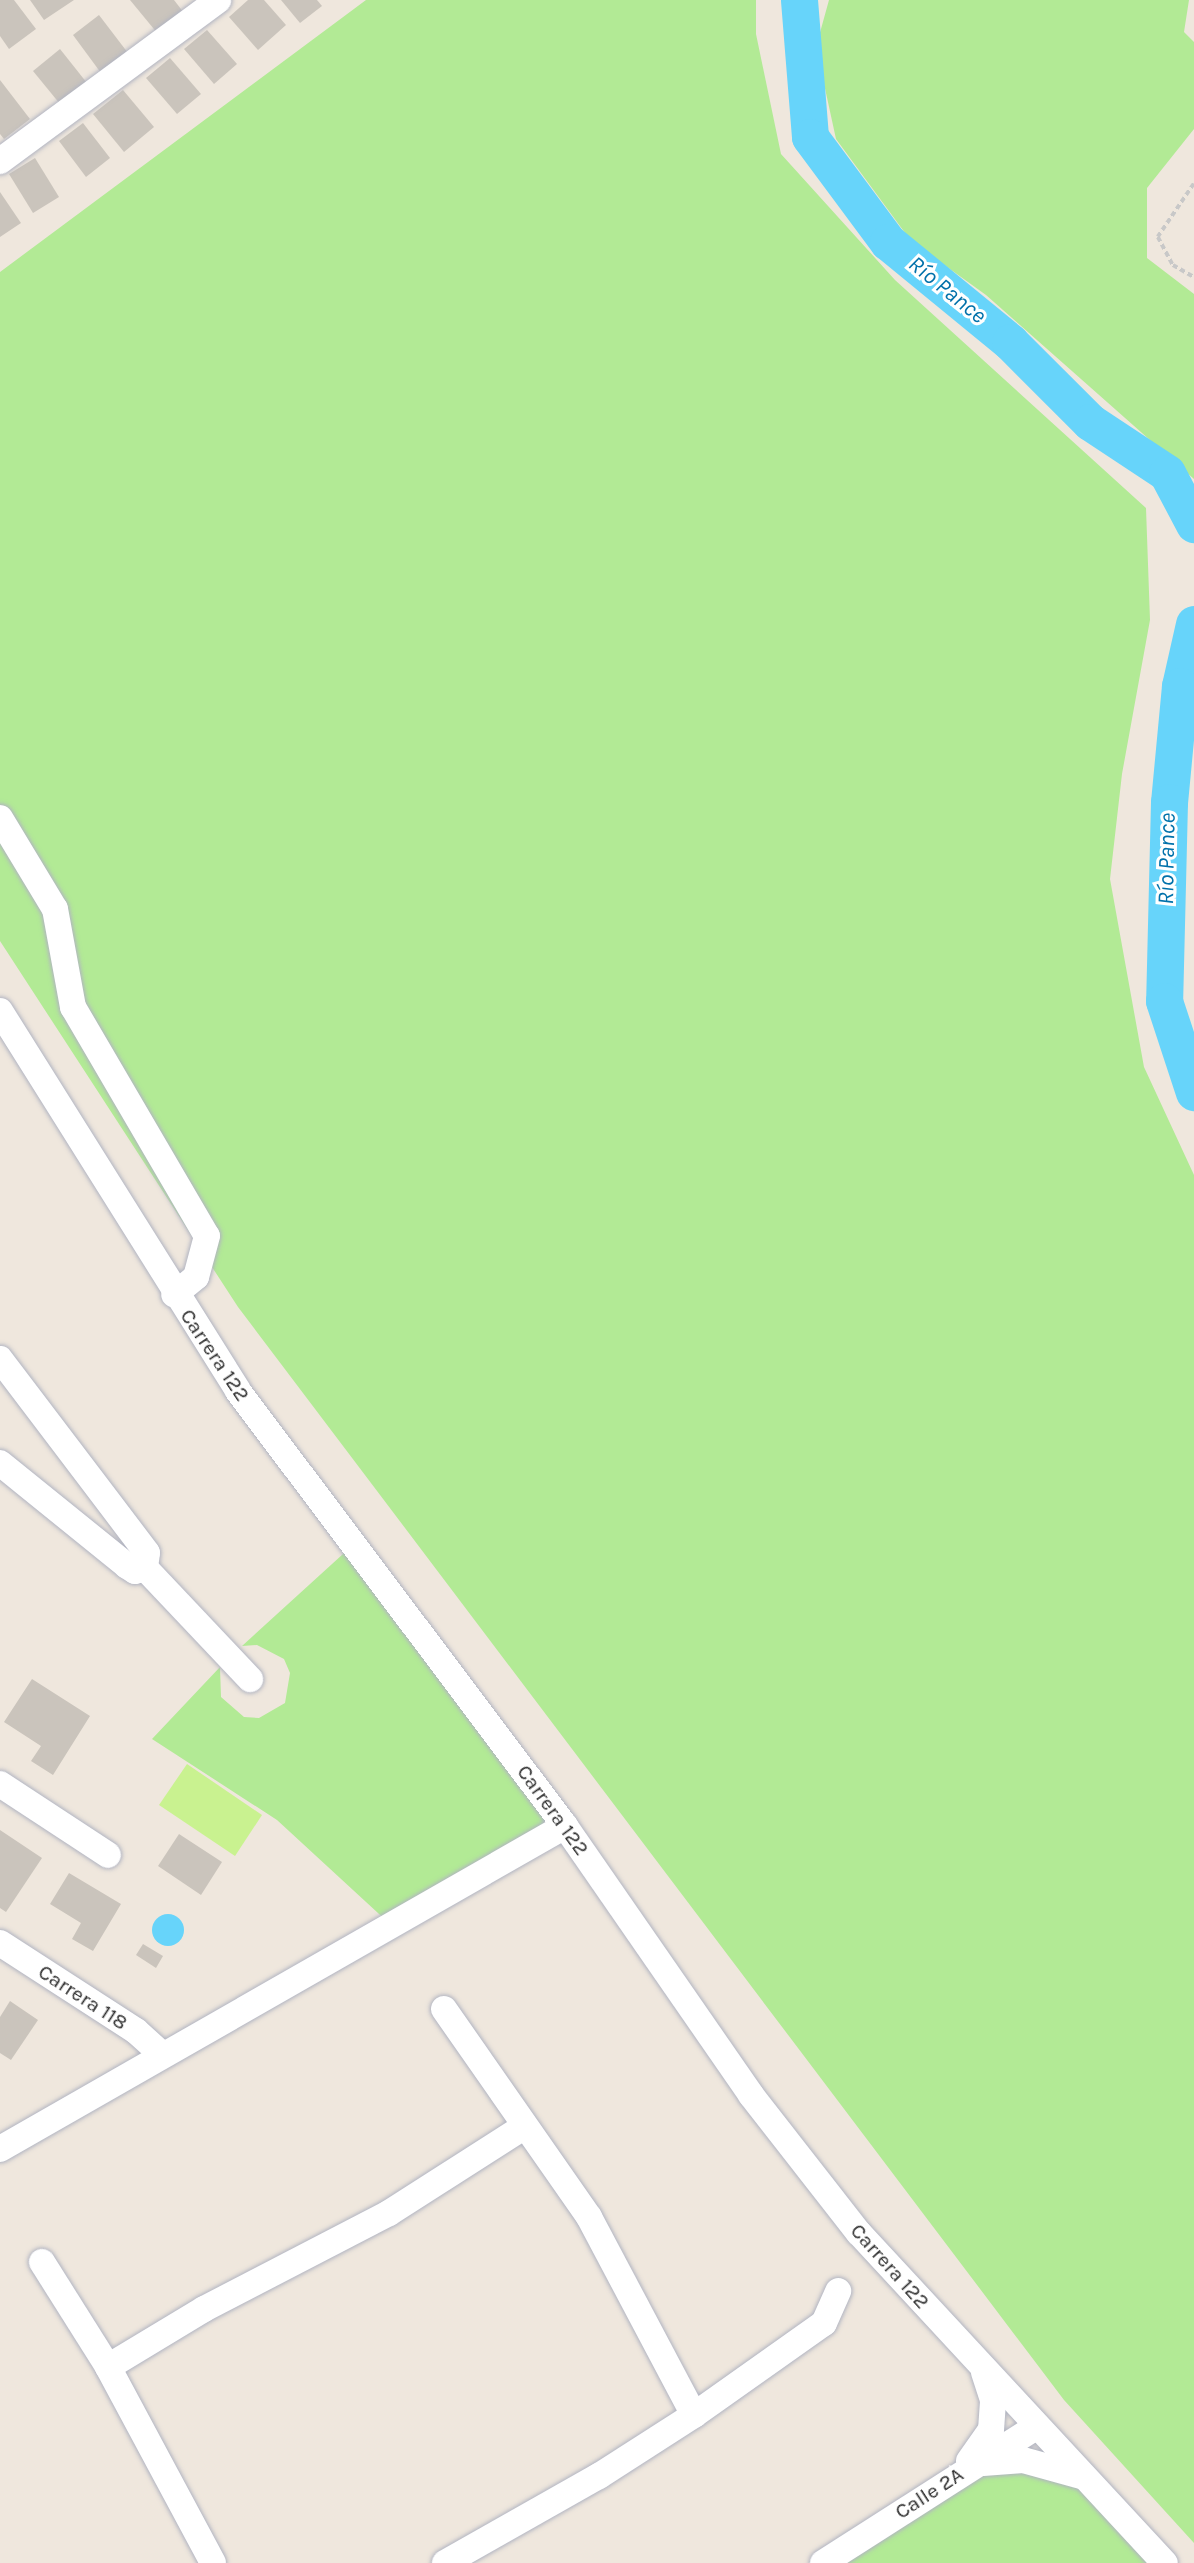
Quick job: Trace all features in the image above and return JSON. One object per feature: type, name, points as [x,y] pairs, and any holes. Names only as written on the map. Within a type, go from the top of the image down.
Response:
[{"type":"street","points":[[0,161],[218,0]]},
{"type":"street","points":[[0,818],[55,909],[73,1007],[207,1237],[195,1278],[174,1295]]},
{"type":"street","name":"Carrera 122","points":[[0,1011],[174,1295],[238,1391],[565,1826],[751,2095],[859,2233],[984,2371],[1165,2563]]},
{"type":"street","points":[[0,1359],[147,1553],[145,1568]]},
{"type":"street","points":[[0,1463],[127,1566],[135,1571],[145,1568]]},
{"type":"street","points":[[145,1568],[250,1679]]},
{"type":"street","points":[[0,1784],[108,1855]]},
{"type":"street","points":[[0,2149],[565,1826]]},
{"type":"street","name":"Carrera 118","points":[[0,1943],[136,2031],[163,2055]]},
{"type":"street","points":[[444,2010],[589,2217],[694,2415]]},
{"type":"street","points":[[108,2367],[204,2309],[389,2213],[525,2126]]},
{"type":"street","points":[[41,2262],[108,2367],[213,2563]]},
{"type":"street","points":[[445,2563],[694,2415],[824,2323],[838,2291]]},
{"type":"street","points":[[961,2471],[991,2430],[993,2400],[984,2371]]},
{"type":"street","name":"Calle 2A","points":[[823,2563],[961,2471],[1037,2427]]},
{"type":"street","points":[[961,2471],[991,2459],[1023,2460],[1085,2477]]},
{"type":"path","points":[[1194,184],[1158,237],[1173,265],[1194,276]]},
{"type":"green space","points":[[366,0],[756,0],[756,34],[781,154],[895,280],[1146,508],[1150,620],[1122,774],[1110,879],[1144,1067],[1194,1175],[1194,2543],[1064,2400],[238,1307],[0,941],[0,272]]},
{"type":"green space","points":[[829,0],[1189,0],[1184,32],[1194,42],[1194,129],[1147,188],[1147,258],[1194,294],[1194,479],[986,295],[911,241],[836,139],[816,47]]},
{"type":"green space","points":[[354,1544],[565,1826],[391,1925],[277,1820],[152,1739],[220,1667],[221,1697],[244,1717],[259,1718],[285,1703],[290,1673],[284,1659],[257,1645],[242,1646]]},
{"type":"green space","points":[[187,1764],[262,1815],[235,1856],[159,1805]]},
{"type":"green space","points":[[1054,2466],[1165,2563],[823,2563],[948,2479]]},
{"type":"water","points":[[168,1914],[179,1919],[184,1930],[179,1941],[168,1946],[157,1941],[152,1930],[157,1919]]},
{"type":"building","points":[[0,0],[14,0],[36,29],[9,49],[0,36]]},
{"type":"building","points":[[30,0],[74,0],[44,20]]},
{"type":"building","points":[[130,0],[174,0],[184,13],[158,34]]},
{"type":"building","points":[[248,0],[264,0],[286,25],[258,50],[229,17]]},
{"type":"building","points":[[281,0],[317,0],[322,6],[300,23]]},
{"type":"building","points":[[99,15],[128,53],[101,73],[73,35]]},
{"type":"building","points":[[207,30],[237,64],[214,84],[184,49]]},
{"type":"building","points":[[60,49],[87,83],[60,104],[33,71]]},
{"type":"building","points":[[170,58],[201,94],[177,114],[146,78]]},
{"type":"building","points":[[0,80],[30,119],[4,139],[0,134]]},
{"type":"building","points":[[123,90],[154,127],[124,152],[93,114]]},
{"type":"building","points":[[83,123],[110,158],[86,177],[59,141]]},
{"type":"building","points":[[35,158],[59,197],[33,213],[9,174]]},
{"type":"building","points":[[0,192],[21,223],[0,237]]},
{"type":"building","points":[[32,1679],[90,1716],[53,1775],[31,1761],[41,1746],[4,1722]]},
{"type":"building","points":[[0,1830],[42,1858],[6,1912],[0,1908]]},
{"type":"building","points":[[179,1834],[222,1862],[201,1895],[158,1866]]},
{"type":"building","points":[[69,1873],[121,1904],[93,1951],[72,1939],[81,1923],[50,1904]]},
{"type":"building","points":[[143,1944],[163,1956],[156,1968],[136,1955]]},
{"type":"building","points":[[10,2001],[38,2020],[11,2060],[0,2053],[0,2017]]},
{"type":"waterway","name":"Río Pance","points":[[799,0],[810,137],[888,242],[1010,342],[1090,422],[1167,473],[1194,524]]},
{"type":"waterway","name":"Río Pance","points":[[1194,624],[1180,686],[1169,802],[1164,1001],[1194,1092]]}]
